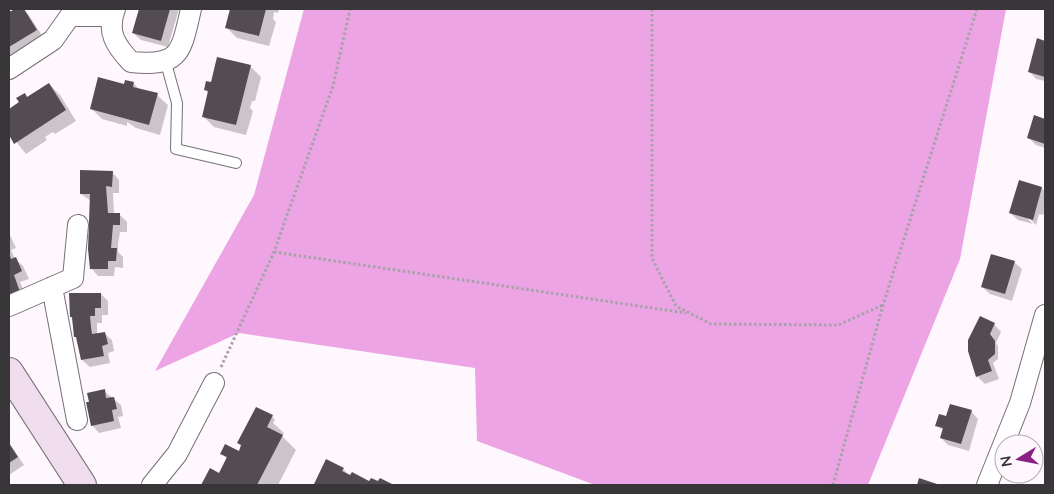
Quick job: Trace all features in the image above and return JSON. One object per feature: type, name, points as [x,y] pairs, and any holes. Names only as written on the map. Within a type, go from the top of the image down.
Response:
[{"type":"street","points":[[9,69],[53,40],[67,12],[113,12],[111,31],[117,46],[132,62],[166,62],[180,49],[191,9]]},
{"type":"street","points":[[9,306],[73,278],[78,225]]},
{"type":"street","points":[[52,288],[76,420]]},
{"type":"street","points":[[987,485],[1020,403],[1045,314]]},
{"type":"street","points":[[9,372],[82,485]]},
{"type":"street","points":[[152,485],[176,454],[214,383]]},
{"type":"lane","points":[[166,62],[177,103],[176,150],[236,163]]},
{"type":"path","points":[[214,383],[274,252],[333,86],[350,9]]},
{"type":"path","points":[[652,9],[652,258],[676,306],[711,324],[838,325],[883,305]]},
{"type":"path","points":[[833,485],[883,305],[977,9]]},
{"type":"path","points":[[274,252],[691,314]]},
{"type":"shaded area","points":[[304,9],[1006,9],[960,259],[868,485],[595,485],[477,441],[475,368],[239,333],[155,371],[254,195]]},
{"type":"building","points":[[15,9],[24,9],[37,30],[9,47],[9,12]]},
{"type":"building","points":[[139,9],[170,9],[161,41],[132,33]]},
{"type":"building","points":[[230,9],[266,9],[259,36],[225,28]]},
{"type":"building","points":[[1037,38],[1045,41],[1045,77],[1028,72]]},
{"type":"building","points":[[217,57],[251,65],[236,125],[202,117],[208,91],[204,90],[206,81],[211,82]]},
{"type":"building","points":[[98,77],[124,84],[125,80],[134,82],[133,87],[158,93],[149,125],[90,109]]},
{"type":"building","points":[[49,83],[66,110],[14,144],[9,135],[9,109],[19,102],[16,98],[25,93],[27,97]]},
{"type":"building","points":[[1034,115],[1045,119],[1045,144],[1027,138]]},
{"type":"building","points":[[80,170],[113,171],[112,187],[106,186],[108,213],[120,213],[120,225],[113,225],[111,248],[117,248],[116,261],[108,261],[108,269],[90,269],[88,249],[90,194],[80,194]]},
{"type":"building","points":[[1019,180],[1042,187],[1033,220],[1009,213]]},
{"type":"building","points":[[9,253],[11,259],[16,257],[22,271],[14,275],[20,292],[9,297]]},
{"type":"building","points":[[991,254],[1015,261],[1005,294],[981,287]]},
{"type":"building","points":[[69,293],[101,293],[101,308],[95,308],[95,316],[90,316],[92,334],[105,332],[108,344],[102,346],[104,356],[81,360],[76,337],[74,337],[72,317],[70,317]]},
{"type":"building","points":[[980,316],[995,323],[990,334],[995,341],[995,354],[988,360],[992,371],[976,377],[968,351],[968,340]]},
{"type":"building","points":[[105,389],[106,398],[114,397],[117,409],[112,410],[114,421],[91,426],[86,402],[89,402],[87,393]]},
{"type":"building","points":[[950,404],[972,410],[961,444],[940,438],[943,428],[935,426],[939,414],[946,416]]},
{"type":"building","points":[[256,407],[273,415],[267,427],[283,435],[257,485],[201,485],[210,468],[219,473],[227,457],[220,454],[225,444],[239,451],[241,445],[237,443]]},
{"type":"building","points":[[9,443],[18,457],[9,463]]},
{"type":"building","points":[[326,459],[344,468],[342,471],[350,475],[352,472],[369,481],[371,478],[378,481],[380,478],[394,485],[314,484]]},
{"type":"building","points":[[919,478],[940,485],[917,485]]}]
